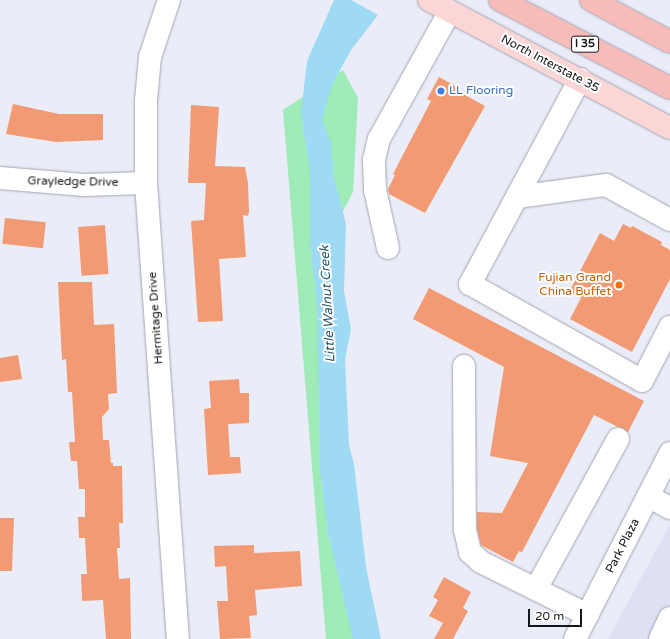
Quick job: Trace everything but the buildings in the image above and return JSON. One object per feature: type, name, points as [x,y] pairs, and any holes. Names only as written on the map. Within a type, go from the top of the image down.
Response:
[{"type":"highway","name":"I 35","points":[[500,0],[670,88]]},
{"type":"highway","points":[[590,0],[670,42]]},
{"type":"main road","name":"North Interstate 35","points":[[429,0],[670,128]]},
{"type":"street","name":"Hermitage Drive","points":[[169,0],[150,57],[146,102],[146,183],[178,639]]},
{"type":"street","points":[[388,248],[375,190],[374,160],[379,139],[450,11]]},
{"type":"street","points":[[580,79],[470,284],[642,381],[670,327]]},
{"type":"street","name":"Grayledge Drive","points":[[0,178],[84,185],[146,183]]},
{"type":"street","points":[[516,197],[606,185],[670,220]]},
{"type":"street","points":[[464,366],[465,530],[470,552],[481,562],[588,614]]},
{"type":"street","points":[[536,589],[618,439]]},
{"type":"street","name":"Park Plaza","points":[[575,639],[670,453]]},
{"type":"street","points":[[648,496],[670,508]]},
{"type":"street","points":[[660,639],[670,618]]},
{"type":"shaded area","points":[[670,524],[670,639],[608,639]]},
{"type":"green space","points":[[343,70],[358,98],[353,192],[340,217],[341,394],[374,639],[326,639],[283,110]]},
{"type":"water","name":"Little Walnut Creek","points":[[334,0],[351,0],[378,15],[351,50],[332,85],[322,119],[331,143],[334,178],[346,224],[344,291],[351,329],[345,360],[349,445],[354,464],[366,567],[381,639],[353,639],[328,533],[320,469],[317,302],[310,242],[310,172],[301,113],[307,61]]},
{"type":"place","name":"LL Flooring","points":[[441,91]]},
{"type":"place","name":"Fujian Grand China Buffet","points":[[619,285]]}]
